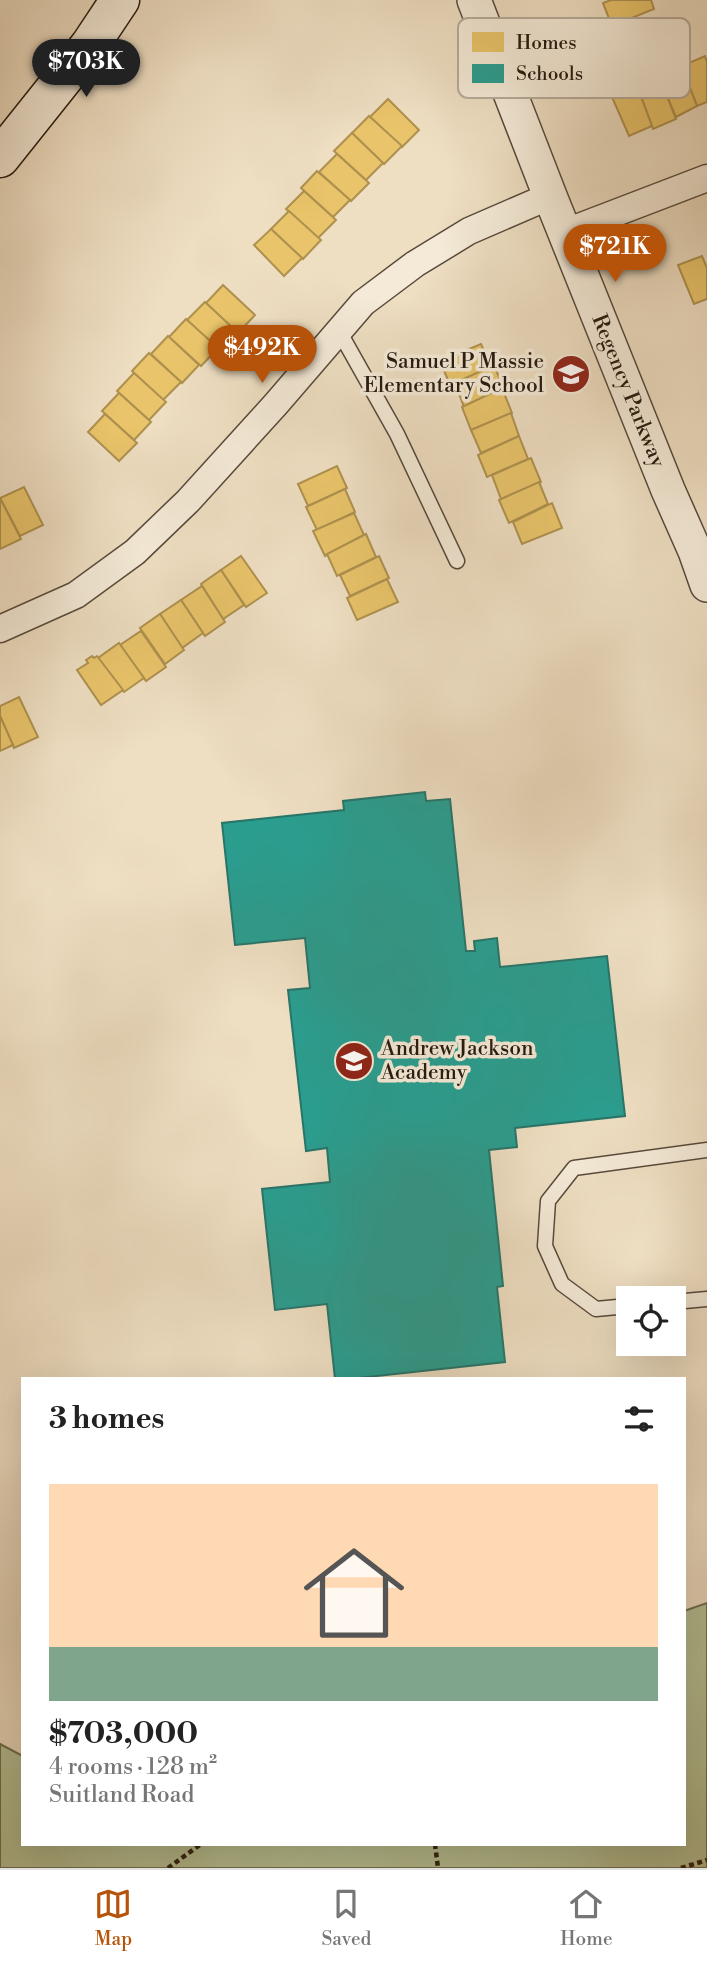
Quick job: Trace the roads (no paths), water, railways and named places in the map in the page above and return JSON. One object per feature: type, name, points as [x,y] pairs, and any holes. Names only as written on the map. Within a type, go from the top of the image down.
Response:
[{"type":"main road","points":[[0,158],[90,45],[120,0]]},
{"type":"street","name":"Regency Parkway","points":[[474,0],[481,18]]},
{"type":"street","name":"Regency Parkway","points":[[512,98],[707,585]]},
{"type":"street","points":[[565,232],[707,178]]},
{"type":"street","points":[[0,629],[76,595],[135,552],[197,492],[363,303],[415,264],[470,231],[550,196]]},
{"type":"lane","points":[[339,331],[397,434],[457,561]]},
{"type":"lane","points":[[616,1307],[596,1309],[562,1284],[545,1247],[548,1201],[574,1168],[707,1150]]},
{"type":"lane","points":[[686,1301],[707,1299]]},
{"type":"place","name":"Samuel P Massie Elementary School","points":[[571,374]]},
{"type":"place","name":"Andrew Jackson Academy","points":[[354,1061]]}]
